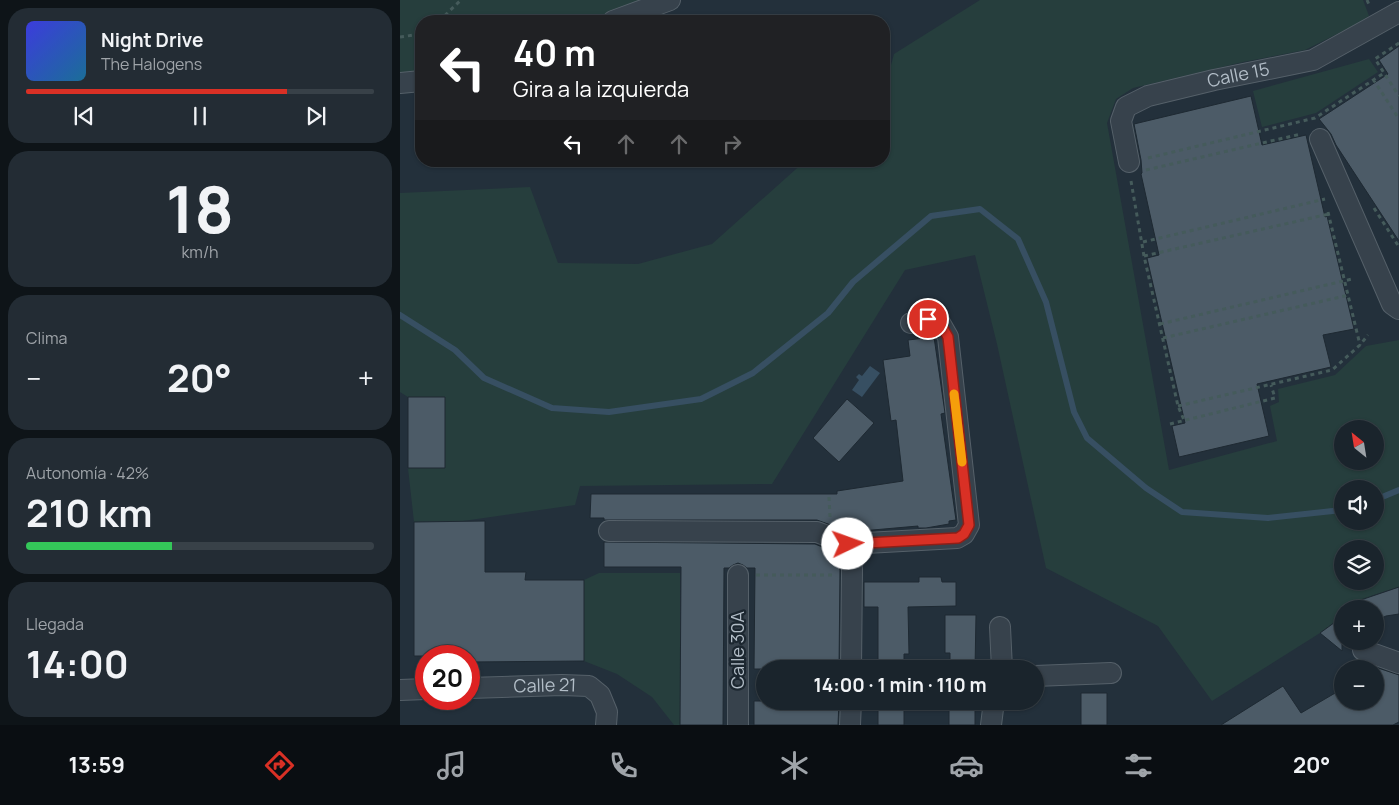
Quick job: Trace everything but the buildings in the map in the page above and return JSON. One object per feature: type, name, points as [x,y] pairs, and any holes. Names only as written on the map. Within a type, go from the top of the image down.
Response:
[{"type":"street","points":[[630,15],[670,0]]},
{"type":"street","name":"Calle 15","points":[[1129,168],[1121,121],[1126,107],[1148,96],[1214,80],[1313,60],[1399,12]]},
{"type":"street","points":[[400,83],[415,82]]},
{"type":"street","points":[[1315,136],[1392,304],[1399,309]]},
{"type":"street","points":[[610,532],[816,532],[848,544],[958,538],[964,534],[969,525],[948,337],[940,323],[934,320],[928,319],[911,323]]},
{"type":"street","points":[[848,544],[851,572],[851,660]]},
{"type":"street","name":"Calle 30A","points":[[738,575],[738,725]]},
{"type":"street","points":[[1000,627],[1002,660]]},
{"type":"street","points":[[1363,650],[1399,663]]},
{"type":"street","points":[[1044,676],[1111,673]]},
{"type":"street","name":"Calle 21","points":[[480,688],[589,686],[600,695],[606,718]]},
{"type":"street","points":[[400,690],[415,689]]},
{"type":"street","points":[[850,725],[851,710]]},
{"type":"street","points":[[991,725],[993,710]]},
{"type":"path","points":[[445,15],[460,0]]},
{"type":"path","points":[[400,37],[415,35]]},
{"type":"path","points":[[1399,43],[1375,59],[1399,96]]},
{"type":"path","points":[[1129,168],[1315,118],[1384,73]]},
{"type":"path","points":[[1373,79],[1399,119]]},
{"type":"path","points":[[1129,168],[1315,136]]},
{"type":"path","points":[[1129,168],[1144,256],[1178,406],[1184,420]]},
{"type":"path","points":[[1323,190],[1360,345]]},
{"type":"path","points":[[1143,242],[1326,199]]},
{"type":"path","points":[[1144,256],[1329,214]]},
{"type":"path","points":[[1160,324],[1352,279]]},
{"type":"path","points":[[1163,338],[1349,295]]},
{"type":"path","points":[[1178,406],[1332,370],[1360,345],[1368,335]]},
{"type":"path","points":[[1170,424],[1275,398],[1271,385]]},
{"type":"path","points":[[738,575],[851,572]]},
{"type":"green space","points":[[400,0],[644,0],[603,15],[415,15],[415,71],[400,73]]},
{"type":"green space","points":[[980,0],[1363,0],[1369,16],[1305,50],[1243,62],[1133,88],[1116,99],[1107,123],[1169,470],[1277,441],[1270,406],[1279,402],[1278,389],[1335,375],[1366,346],[1399,340],[1399,587],[1371,596],[1366,600],[1334,600],[1334,623],[1212,701],[1158,626],[1046,568],[997,344],[975,255],[905,270],[772,484],[580,486],[575,505],[463,521],[414,522],[408,468],[445,468],[445,397],[408,397],[400,392],[400,193],[530,187],[558,263],[638,264],[712,244],[798,167],[890,167],[890,69],[894,54]]},
{"type":"green space","points":[[1369,59],[1378,72],[1316,113],[1262,127],[1253,91]]},
{"type":"green space","points":[[599,573],[680,573],[680,725],[674,725],[652,697],[617,674],[584,661],[584,580]]},
{"type":"water","points":[[870,366],[880,373],[862,397],[852,390],[859,380],[856,377],[859,374],[862,376]]},
{"type":"waterway","points":[[400,315],[455,350],[484,378],[552,408],[609,412],[701,399],[753,373],[828,313],[853,282],[931,216],[980,209],[1018,239],[1046,302],[1074,412],[1087,438],[1146,488],[1182,512],[1268,518],[1334,511]]},
{"type":"waterway","points":[[1384,496],[1399,490]]},
{"type":"slow traffic","points":[[954,394],[962,462]]},
{"type":"route","points":[[848,544],[958,538],[964,534],[969,525],[948,337],[940,323],[928,319]]}]
